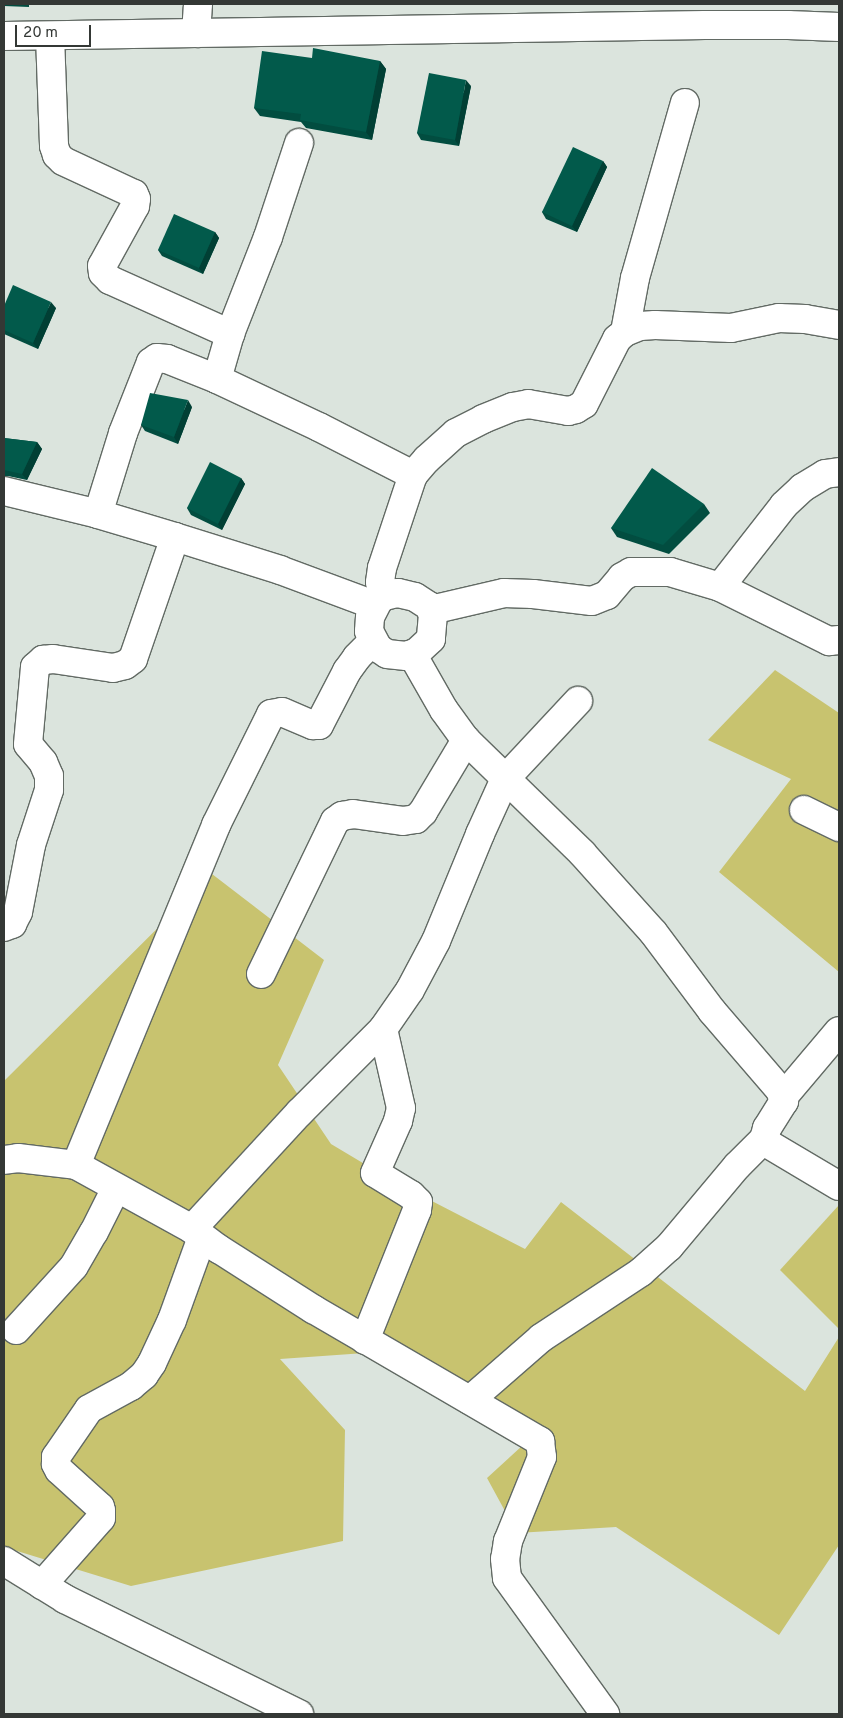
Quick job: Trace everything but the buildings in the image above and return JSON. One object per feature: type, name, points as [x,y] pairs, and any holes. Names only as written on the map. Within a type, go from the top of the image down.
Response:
[{"type":"street","points":[[196,33],[198,4]]},
{"type":"street","points":[[4,36],[760,25],[839,27]]},
{"type":"street","points":[[50,36],[54,146],[57,155],[64,161],[134,194],[136,199],[135,206],[102,266],[102,273],[110,280],[230,334]]},
{"type":"street","points":[[625,332],[635,278],[685,103]]},
{"type":"street","points":[[217,379],[230,334],[268,237],[299,143]]},
{"type":"street","points":[[4,491],[98,514],[378,601],[398,593],[415,597],[429,606],[433,627],[431,639],[425,647],[406,656],[387,654],[378,648],[369,631],[370,617],[378,601],[382,568],[413,476],[426,459],[456,433],[482,418],[528,404],[568,411],[576,409],[584,404],[617,339],[625,332],[640,326],[731,328],[779,318],[805,319],[839,325]]},
{"type":"street","points":[[98,514],[123,433],[151,362],[157,358],[167,359],[217,379],[319,427],[413,476]]},
{"type":"street","points":[[720,587],[784,505],[802,488],[824,474],[839,472]]},
{"type":"street","points":[[4,927],[12,924],[18,912],[31,845],[49,790],[49,776],[43,762],[28,744],[35,667],[43,660],[53,659],[113,668],[126,666],[133,659],[175,537]]},
{"type":"street","points":[[431,610],[504,593],[533,594],[592,601],[607,595],[622,577],[631,572],[670,572],[720,587],[829,641],[839,640]]},
{"type":"street","points":[[76,1165],[216,825],[271,714],[282,712],[313,725],[319,725],[352,664],[373,641]]},
{"type":"street","points":[[412,654],[444,710],[466,740],[582,853],[653,932],[712,1011],[784,1096]]},
{"type":"street","points":[[42,1585],[101,1518],[100,1506],[59,1470],[56,1464],[56,1457],[89,1409],[131,1386],[148,1369],[172,1320],[197,1233],[299,1113],[382,1029],[410,990],[436,941],[505,779],[578,701]]},
{"type":"street","points":[[261,974],[335,821],[342,816],[353,814],[403,821],[416,819],[423,812],[466,740]]},
{"type":"street","points":[[804,810],[839,827]]},
{"type":"street","points":[[364,1340],[417,1210],[418,1202],[412,1195],[375,1173],[398,1121],[401,1108],[382,1029]]},
{"type":"street","points":[[470,1400],[541,1338],[641,1272],[669,1247],[737,1166],[764,1139],[767,1128],[784,1101],[784,1096],[839,1031]]},
{"type":"street","points":[[764,1139],[770,1145],[839,1186]]},
{"type":"street","points":[[4,1160],[18,1158],[76,1165],[197,1233],[364,1340],[540,1441],[542,1457],[508,1541],[506,1559],[507,1578],[605,1714]]},
{"type":"street","points":[[16,1330],[74,1266],[116,1188]]},
{"type":"street","points":[[4,1561],[65,1599],[299,1714]]},
{"type":"shaded area","points":[[775,670],[839,713],[839,972],[719,872],[791,779],[708,740]]},
{"type":"shaded area","points":[[212,874],[324,960],[278,1065],[331,1144],[393,1181],[525,1249],[561,1202],[805,1391],[839,1337],[839,1545],[779,1635],[616,1527],[517,1533],[487,1478],[534,1435],[365,1353],[280,1359],[345,1430],[343,1541],[131,1586],[4,1547],[4,1081]]},
{"type":"shaded area","points":[[839,1205],[839,1329],[780,1270]]}]
